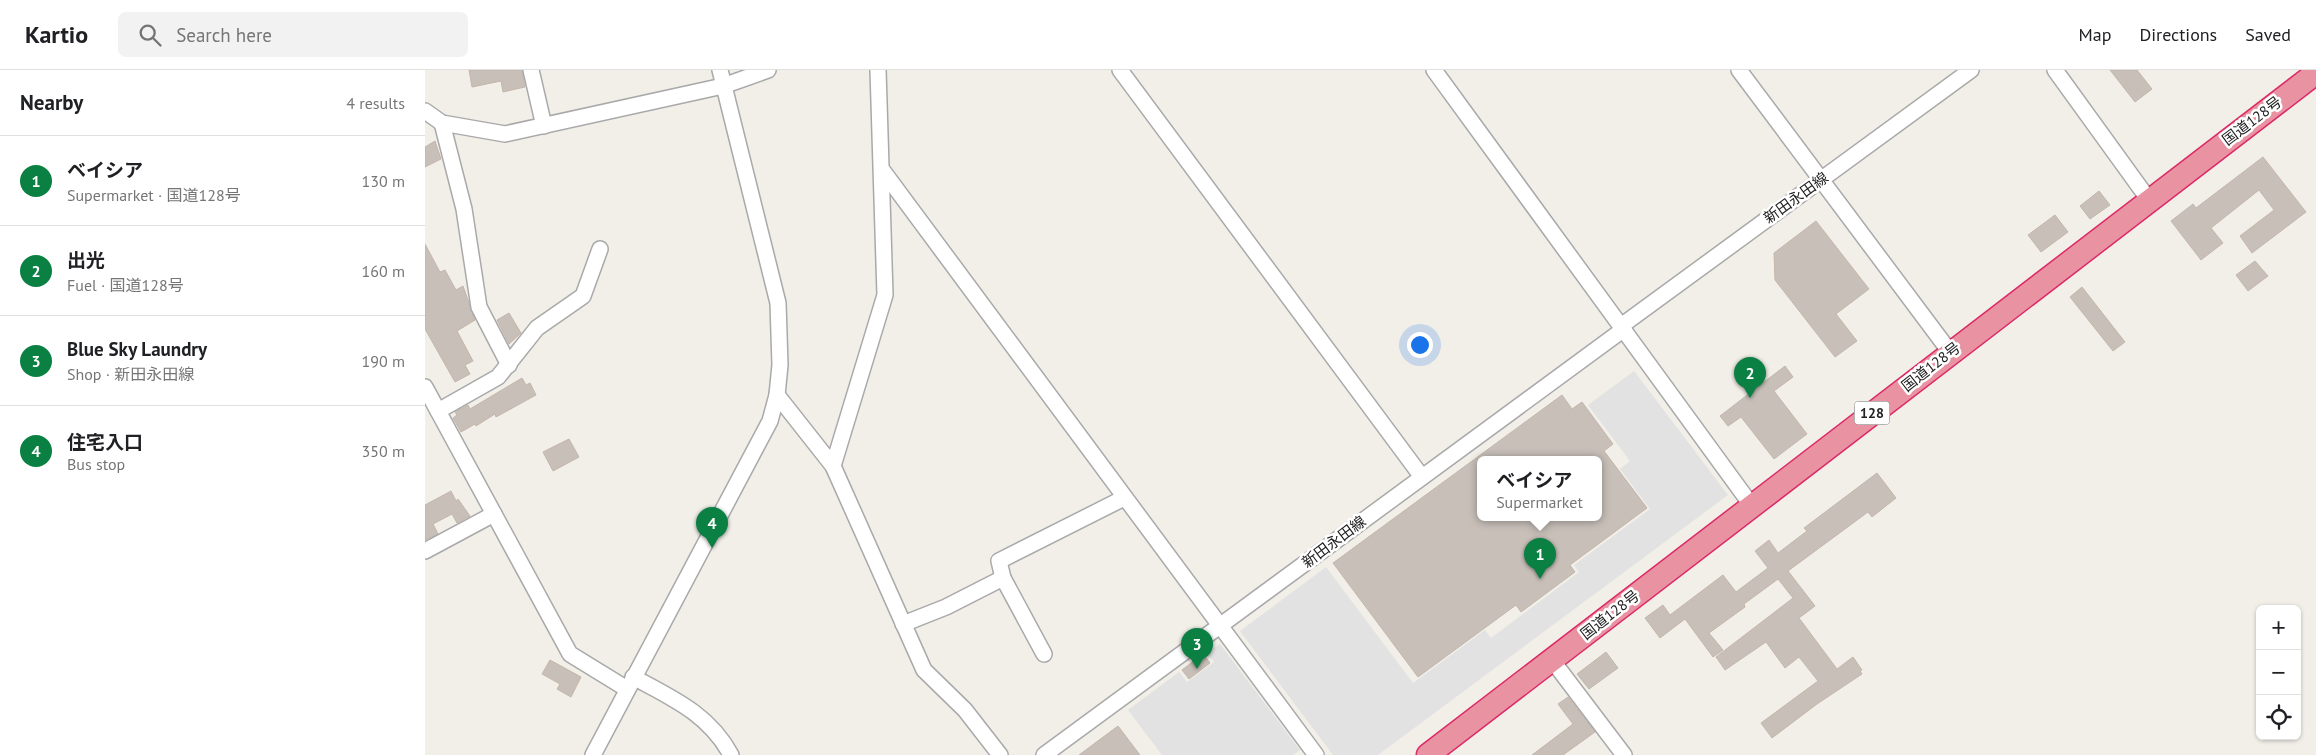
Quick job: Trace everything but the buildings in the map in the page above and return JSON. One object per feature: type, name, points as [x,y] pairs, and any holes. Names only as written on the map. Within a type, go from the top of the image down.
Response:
[{"type":"highway","name":"国道128号","points":[[1428,755],[1950,352],[2316,73]]},
{"type":"street","points":[[531,70],[544,126]]},
{"type":"street","points":[[593,755],[770,422],[777,395],[780,365],[778,303],[720,70]]},
{"type":"street","points":[[425,111],[443,123],[505,134],[723,86],[768,70]]},
{"type":"street","points":[[833,466],[885,295],[883,171],[878,70]]},
{"type":"street","points":[[1120,70],[1421,477]]},
{"type":"street","points":[[1434,70],[1752,506]]},
{"type":"street","points":[[1739,70],[1950,352]]},
{"type":"street","name":"新田永田線","points":[[1044,755],[1221,627],[1820,180],[1971,70]]},
{"type":"street","points":[[2055,70],[2149,200]]},
{"type":"street","points":[[443,123],[464,209],[479,307],[509,365]]},
{"type":"street","points":[[883,171],[1123,498],[1316,755]]},
{"type":"street","points":[[438,412],[498,377],[537,328],[583,296],[599,249]]},
{"type":"street","points":[[425,388],[570,654],[630,683],[690,708],[709,724],[731,755]]},
{"type":"street","points":[[777,395],[833,466],[924,670],[965,710],[1000,755]]},
{"type":"street","points":[[1044,654],[1003,578],[999,561],[1123,498]]},
{"type":"street","points":[[425,551],[494,514]]},
{"type":"street","points":[[903,624],[946,607],[1003,578]]},
{"type":"street","points":[[1552,660],[1624,755]]},
{"type":"shaded area","points":[[1634,371],[1728,495],[1378,755],[1333,755],[1240,631],[1326,567],[1413,683],[1485,630],[1491,638],[1579,572],[1574,565],[1650,509],[1620,469],[1630,461],[1588,405]]},
{"type":"shaded area","points":[[1220,644],[1300,750],[1293,755],[1162,755],[1128,710],[1179,672],[1187,682],[1214,662],[1207,653]]},
{"type":"place","name":"出光","points":[[1750,398]]},
{"type":"place","name":"住宅入口","points":[[712,548]]},
{"type":"place","name":"ベイシア","points":[[1540,579]]},
{"type":"place","name":"Blue Sky Laundry","points":[[1197,669]]}]
